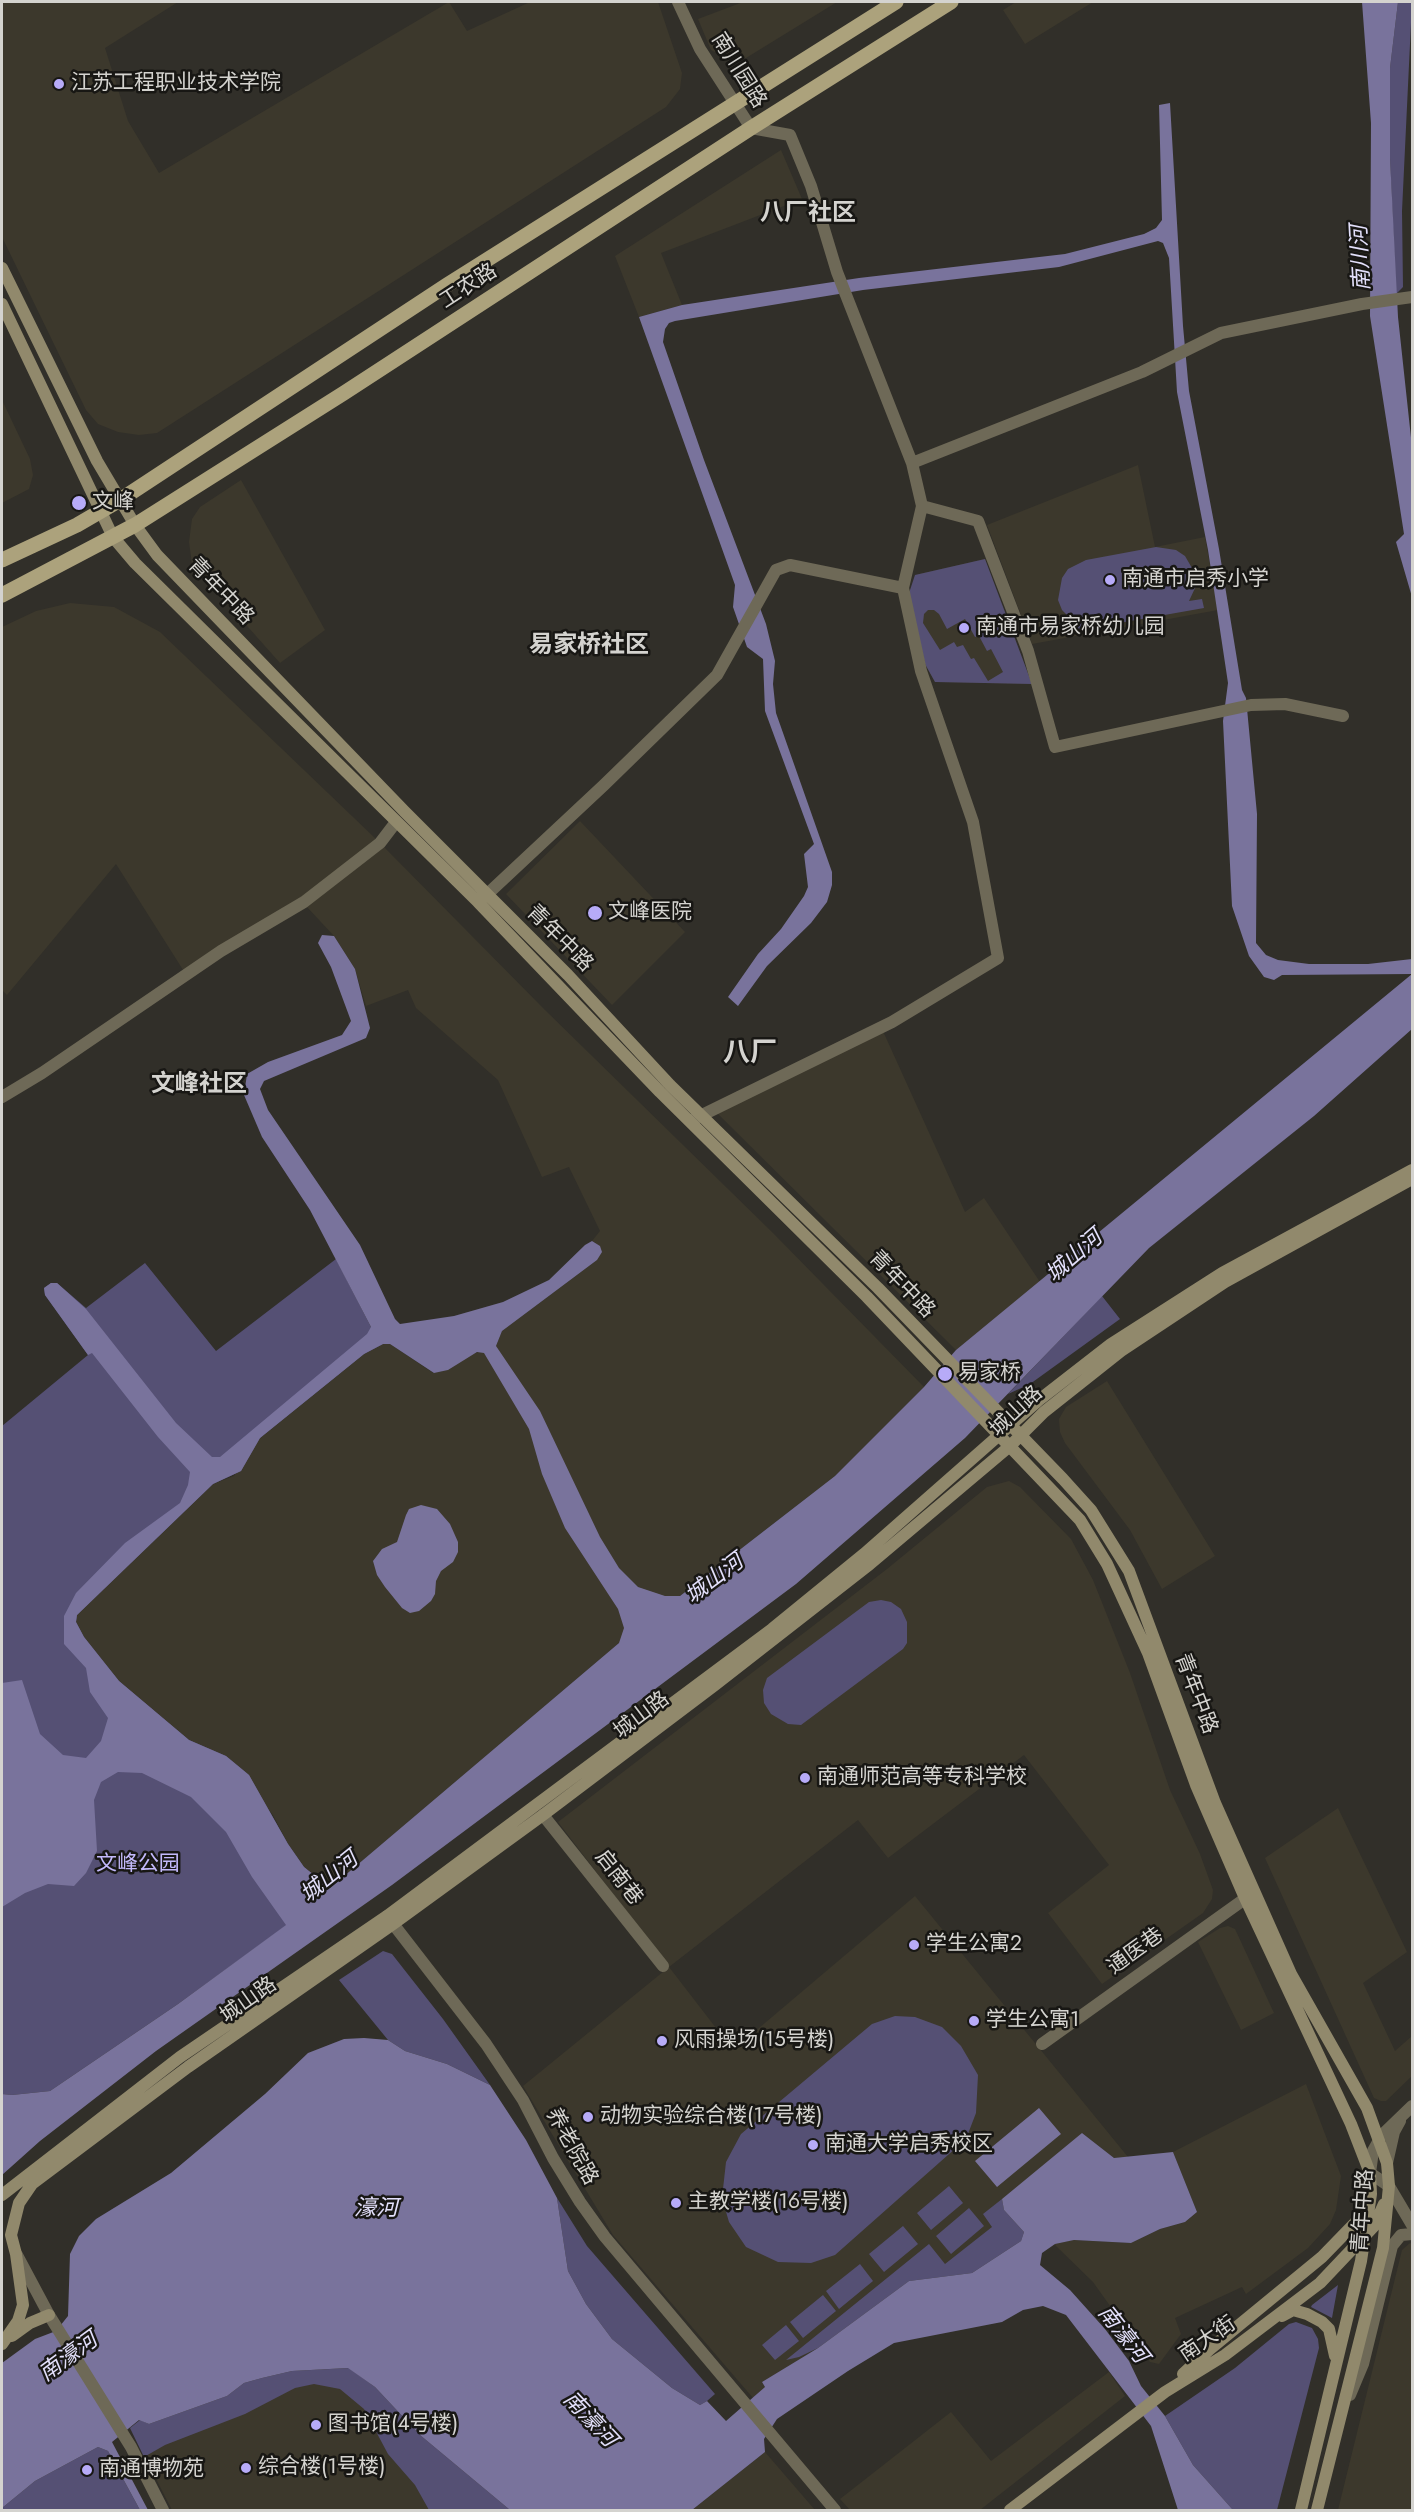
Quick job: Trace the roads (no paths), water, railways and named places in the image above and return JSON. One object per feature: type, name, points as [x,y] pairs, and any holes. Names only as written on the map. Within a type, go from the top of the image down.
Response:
[{"type":"main road","name":"工农路","points":[[2,560],[120,500],[447,285],[896,2]]},
{"type":"main road","name":"工农路","points":[[2,595],[135,525],[363,381],[751,128],[951,2]]},
{"type":"main road","name":"青年中路","points":[[2,268],[97,461],[135,525],[157,555],[689,1121],[932,1365],[1080,1520],[1107,1564],[1148,1653],[1196,1785],[1291,1974],[1367,2108],[1387,2163],[1389,2186],[1383,2248],[1317,2511]]},
{"type":"main road","name":"青年中路","points":[[2,304],[100,512],[113,537],[135,563],[396,822],[568,975],[670,1085],[703,1115],[945,1358],[1091,1510],[1129,1572],[1250,1895],[1351,2124],[1370,2173],[1371,2194],[1366,2236],[1301,2511]]},
{"type":"main road","name":"城山路","points":[[3,2343],[18,2321],[23,2305],[11,2235],[19,2203],[32,2184],[390,1920],[772,1629],[864,1554],[1048,1393],[1111,1344],[1222,1273],[1413,1170]]},
{"type":"main road","name":"城山路","points":[[2,2195],[180,2057],[390,1920],[543,1815],[870,1564],[1010,1446],[1044,1412],[1121,1351],[1215,1288],[1413,1179]]},
{"type":"main road","name":"南大街","points":[[1165,2392],[1225,2355],[1320,2283],[1366,2236],[1383,2209],[1389,2186]]},
{"type":"main road","name":"南大街","points":[[1165,2392],[1210,2349],[1322,2257],[1355,2223],[1371,2194]]},
{"type":"main road","points":[[2,2237],[16,2254]]},
{"type":"main road","points":[[1270,2321],[1293,2310],[1322,2322],[1329,2329],[1336,2360]]},
{"type":"main road","points":[[3,2343],[21,2328],[51,2319]]},
{"type":"main road","points":[[1010,2511],[1165,2392]]},
{"type":"street","name":"南川园路","points":[[678,2],[700,49],[751,128]]},
{"type":"street","points":[[689,1121],[892,1022],[998,958],[973,822],[921,671],[903,588],[922,506],[912,463],[838,276],[811,186],[790,135],[751,128]]},
{"type":"street","points":[[912,463],[1142,372],[1221,333],[1362,304],[1408,297]]},
{"type":"street","points":[[922,506],[978,520],[1028,651],[1055,747],[1251,705],[1286,704],[1343,716]]},
{"type":"street","points":[[482,899],[717,675],[776,570],[790,565],[903,588]]},
{"type":"street","points":[[2,1097],[42,1074],[221,951],[304,902],[380,843],[396,822]]},
{"type":"street","name":"启南巷","points":[[543,1815],[663,1966]]},
{"type":"street","name":"通医巷","points":[[1042,2044],[1250,1895]]},
{"type":"street","name":"养老院路","points":[[390,1920],[486,2044],[523,2100],[569,2184],[605,2237],[835,2511]]},
{"type":"street","points":[[1387,2163],[1394,2132],[1408,2110]]},
{"type":"street","points":[[1408,2110],[1382,2135],[1373,2151],[1370,2173],[1389,2186],[1413,2225]]},
{"type":"street","points":[[1339,2421],[1363,2364],[1392,2246],[1401,2235],[1413,2234]]},
{"type":"street","points":[[16,2254],[51,2319],[131,2447],[163,2511]]},
{"type":"water","points":[[1362,2],[1398,2],[1390,68],[1390,158],[1398,317],[1412,447],[1412,597],[1396,542],[1404,534],[1370,316],[1371,123]]},
{"type":"water","points":[[1170,103],[1189,391],[1219,549],[1242,690],[1246,698],[1257,814],[1256,943],[1266,955],[1278,960],[1309,964],[1368,964],[1412,959],[1412,974],[1282,975],[1274,980],[1264,977],[1249,956],[1232,906],[1223,721],[1228,683],[1208,550],[1177,392],[1169,258],[1163,243],[1158,241],[1059,267],[863,290],[675,321],[669,323],[665,329],[663,342],[704,460],[766,624],[775,661],[773,684],[776,713],[832,872],[832,885],[827,902],[811,923],[767,966],[738,1006],[728,997],[758,954],[781,929],[804,896],[808,887],[804,854],[814,844],[765,711],[763,659],[747,647],[733,607],[735,585],[639,317],[682,305],[859,278],[1065,254],[1144,234],[1156,228],[1162,220],[1159,105]]},
{"type":"water","name":"城山河","points":[[322,935],[334,936],[355,969],[370,1028],[366,1038],[264,1081],[260,1089],[268,1110],[360,1245],[395,1319],[400,1324],[454,1316],[503,1302],[549,1280],[585,1245],[592,1241],[600,1246],[602,1252],[597,1260],[502,1331],[496,1346],[540,1411],[600,1537],[619,1568],[638,1587],[665,1596],[680,1596],[835,1476],[924,1387],[956,1350],[1412,974],[1412,1029],[1314,1116],[1149,1248],[965,1438],[796,1584],[392,1885],[156,2051],[40,2141],[2,2175],[2,2094],[50,2091],[178,2004],[286,1925],[252,1877],[226,1832],[191,1797],[142,1773],[118,1772],[101,1782],[94,1800],[97,1851],[86,1873],[74,1886],[48,1884],[25,1893],[2,1907],[2,1683],[22,1680],[40,1734],[63,1755],[86,1758],[101,1741],[108,1718],[90,1692],[86,1668],[64,1644],[64,1616],[76,1593],[125,1543],[180,1503],[188,1485],[190,1472],[158,1437],[92,1353],[88,1355],[45,1295],[44,1288],[51,1283],[57,1283],[86,1309],[176,1423],[212,1457],[220,1457],[367,1334],[371,1327],[310,1210],[262,1137],[244,1095],[247,1074],[268,1062],[342,1035],[351,1021],[331,967],[318,943]],"holes":[[[383,1344],[390,1344],[434,1373],[448,1370],[477,1352],[484,1353],[529,1429],[542,1474],[565,1528],[618,1609],[624,1628],[619,1643],[330,1888],[304,1867],[288,1844],[249,1775],[226,1756],[189,1740],[119,1681],[84,1637],[76,1622],[77,1615],[213,1484],[241,1471],[260,1438],[364,1354]]]},
{"type":"water","points":[[421,1505],[437,1509],[450,1524],[458,1542],[458,1552],[453,1562],[441,1571],[431,1601],[419,1611],[410,1613],[402,1608],[385,1587],[377,1575],[373,1561],[382,1549],[397,1542],[409,1509]]},
{"type":"water","name":"濠河","points":[[344,2039],[388,2040],[405,2051],[447,2064],[490,2085],[526,2140],[557,2198],[568,2271],[586,2304],[612,2339],[672,2388],[700,2405],[707,2401],[726,2421],[765,2387],[762,2382],[818,2348],[909,2281],[972,2273],[1021,2241],[1024,2232],[1004,2210],[1002,2199],[1082,2133],[1114,2158],[1173,2152],[1197,2212],[1185,2222],[1160,2229],[1131,2243],[1074,2240],[1055,2244],[1042,2253],[1040,2265],[1070,2290],[1105,2329],[1129,2361],[1141,2386],[1165,2416],[1193,2465],[1233,2510],[1178,2510],[1151,2426],[1066,2315],[1043,2306],[1023,2310],[1002,2322],[894,2343],[777,2419],[764,2439],[765,2452],[692,2510],[510,2510],[420,2435],[375,2387],[348,2368],[292,2371],[262,2378],[244,2383],[227,2396],[149,2424],[139,2420],[112,2442],[148,2510],[140,2510],[108,2451],[98,2447],[35,2481],[2,2508],[2,2363],[35,2339],[56,2331],[68,2316],[70,2254],[79,2236],[96,2219],[171,2173],[265,2094],[308,2053]]},
{"type":"water","points":[[1039,2108],[1061,2134],[997,2187],[975,2161]]},
{"type":"place","name":"江苏工程职业技术学院","points":[[59,84]]},
{"type":"place","name":"文峰","points":[[79,503]]},
{"type":"place","name":"南通市启秀小学","points":[[1110,580]]},
{"type":"place","name":"南通市易家桥幼儿园","points":[[964,628]]},
{"type":"place","name":"文峰医院","points":[[595,913]]},
{"type":"place","name":"易家桥","points":[[945,1374]]},
{"type":"place","name":"南通师范高等专科学校","points":[[805,1778]]},
{"type":"place","name":"学生公寓2","points":[[914,1945]]},
{"type":"place","name":"学生公寓1","points":[[974,2021]]},
{"type":"place","name":"风雨操场(15号楼)","points":[[662,2041]]},
{"type":"place","name":"动物实验综合楼(17号楼)","points":[[588,2117]]},
{"type":"place","name":"南通大学启秀校区","points":[[813,2145]]},
{"type":"place","name":"主教学楼(16号楼)","points":[[676,2203]]},
{"type":"place","name":"图书馆(4号楼)","points":[[316,2425]]},
{"type":"place","name":"综合楼(1号楼)","points":[[246,2468]]},
{"type":"place","name":"南通博物苑","points":[[87,2470]]},
{"type":"district","name":"八厂社区","points":[[808,214]]},
{"type":"district","name":"易家桥社区","points":[[589,646]]},
{"type":"district","name":"八厂","points":[[750,1054]]},
{"type":"district","name":"文峰社区","points":[[199,1085]]},
{"type":"water label","name":"南川河","points":[[1362,258]]},
{"type":"water label","name":"南濠河","points":[[1122,2335]]},
{"type":"water label","name":"南濠河","points":[[69,2358]]},
{"type":"water label","name":"南濠河","points":[[589,2420]]},
{"type":"park label","name":"文峰公园","points":[[138,1865]]}]
